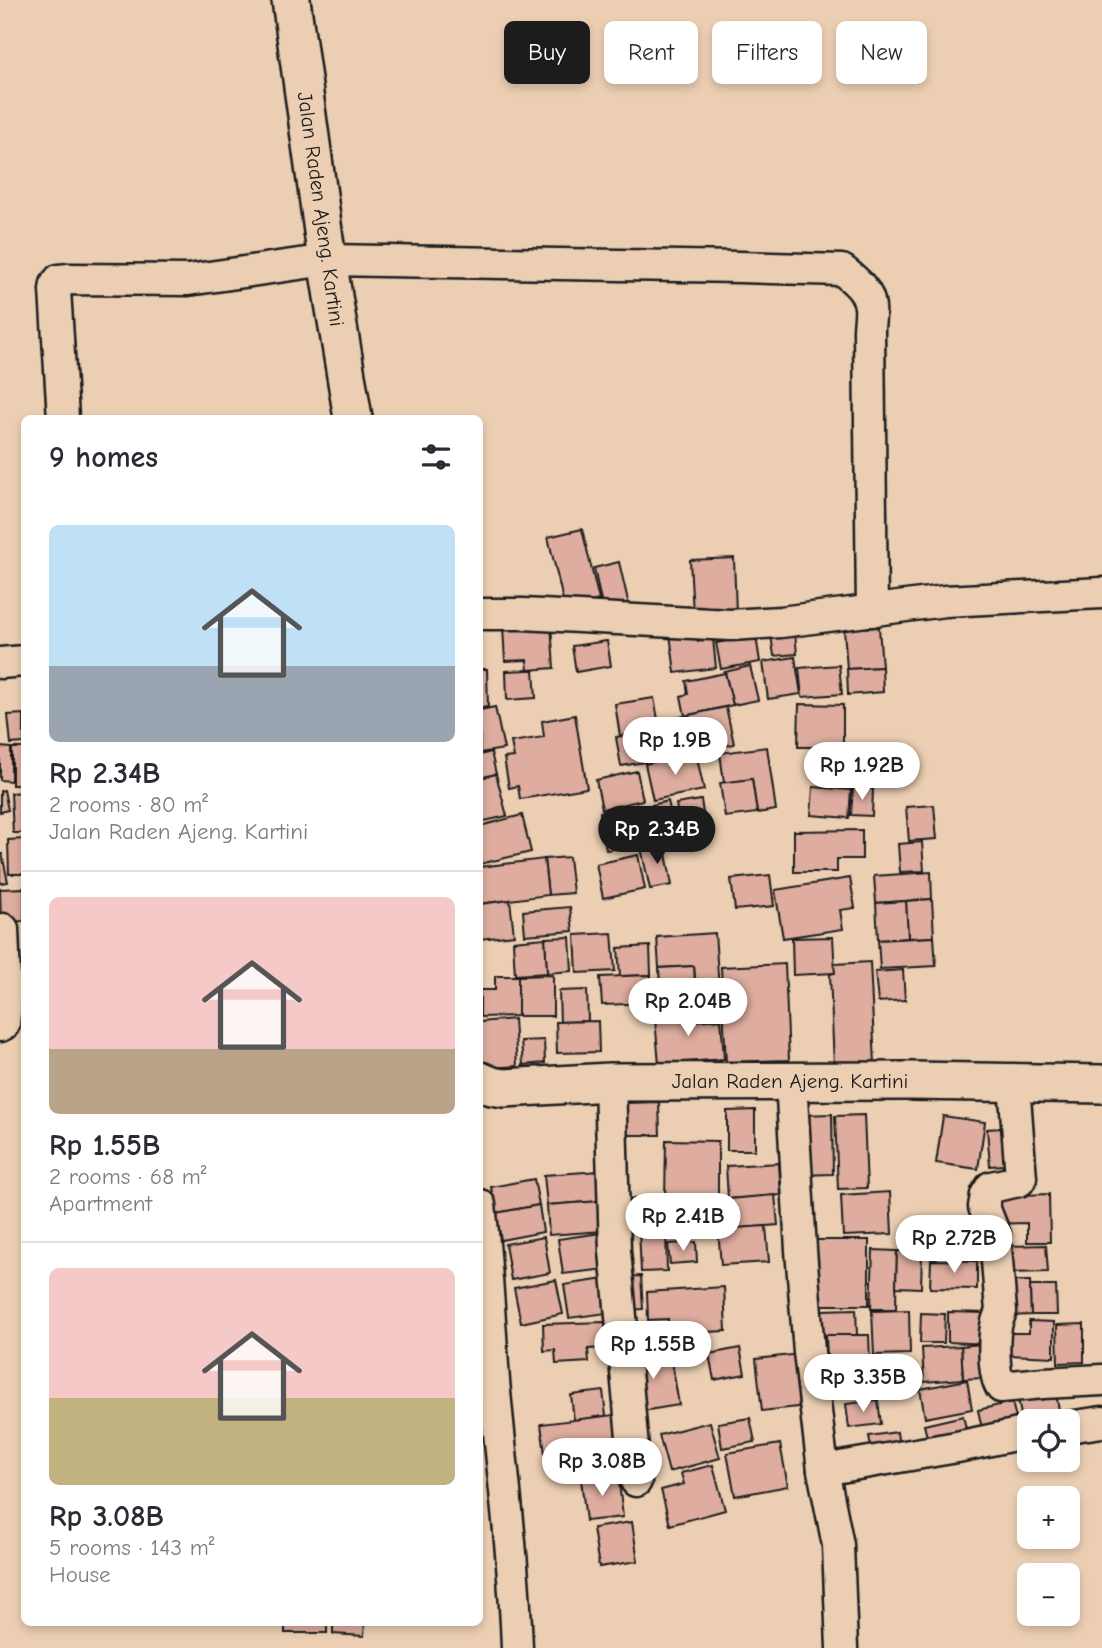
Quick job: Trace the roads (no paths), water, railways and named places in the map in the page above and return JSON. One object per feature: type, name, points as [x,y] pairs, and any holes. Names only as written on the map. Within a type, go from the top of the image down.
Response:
[{"type":"main road","name":"Jalan Raden Ajeng. Kartini","points":[[291,0],[327,260],[353,415]]},
{"type":"main road","name":"Jalan Raden Ajeng. Kartini","points":[[483,1082],[505,1088],[610,1082],[911,1081],[1102,1084]]},
{"type":"street","points":[[63,415],[55,290],[59,280],[188,280],[327,260],[842,271],[861,287],[870,306],[872,611]]},
{"type":"street","points":[[483,614],[730,625],[781,622],[945,601],[1102,593]]},
{"type":"street","points":[[0,663],[21,660]]},
{"type":"street","points":[[0,1027],[5,1020],[9,929]]},
{"type":"street","points":[[791,1081],[800,1250],[823,1470],[838,1545],[842,1648]]},
{"type":"street","points":[[610,1082],[615,1251],[636,1481]]},
{"type":"street","points":[[1014,1083],[1021,1178],[1016,1182],[991,1187],[984,1207],[995,1235],[1001,1311],[995,1345],[995,1370],[999,1385],[1102,1380]]},
{"type":"street","points":[[483,1227],[485,1327],[494,1381],[516,1606],[517,1648]]},
{"type":"street","points":[[1080,1425],[1102,1422]]},
{"type":"street","points":[[823,1470],[1017,1434]]}]
